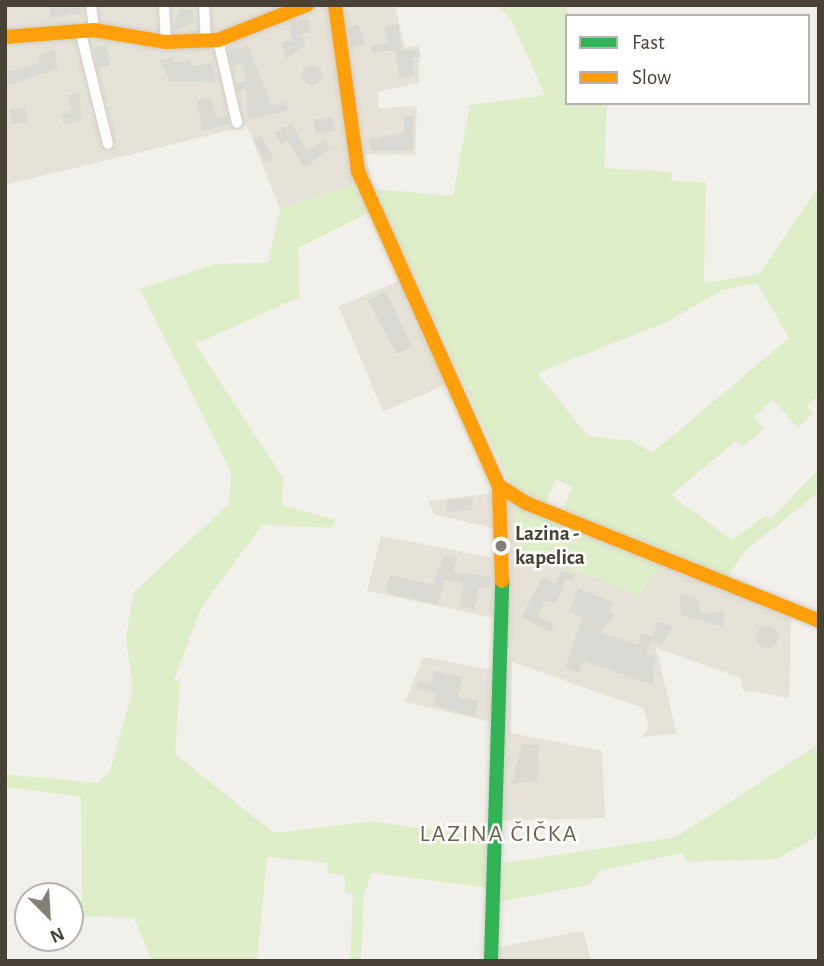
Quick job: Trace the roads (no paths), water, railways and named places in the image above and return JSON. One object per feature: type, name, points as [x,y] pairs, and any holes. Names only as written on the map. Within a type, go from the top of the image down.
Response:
[{"type":"main road","points":[[5,37],[87,30],[166,42],[212,40],[307,5]]},
{"type":"main road","points":[[335,5],[358,172],[499,486],[504,556],[491,961]]},
{"type":"main road","points":[[499,486],[526,503],[819,621]]},
{"type":"street","points":[[90,5],[87,30],[108,144]]},
{"type":"street","points":[[163,5],[166,42]]},
{"type":"street","points":[[204,5],[237,123]]},
{"type":"place","name":"Lazina - kapelica","points":[[501,546]]},
{"type":"district","name":"LAZINA ČIČKA","points":[[499,835]]}]
